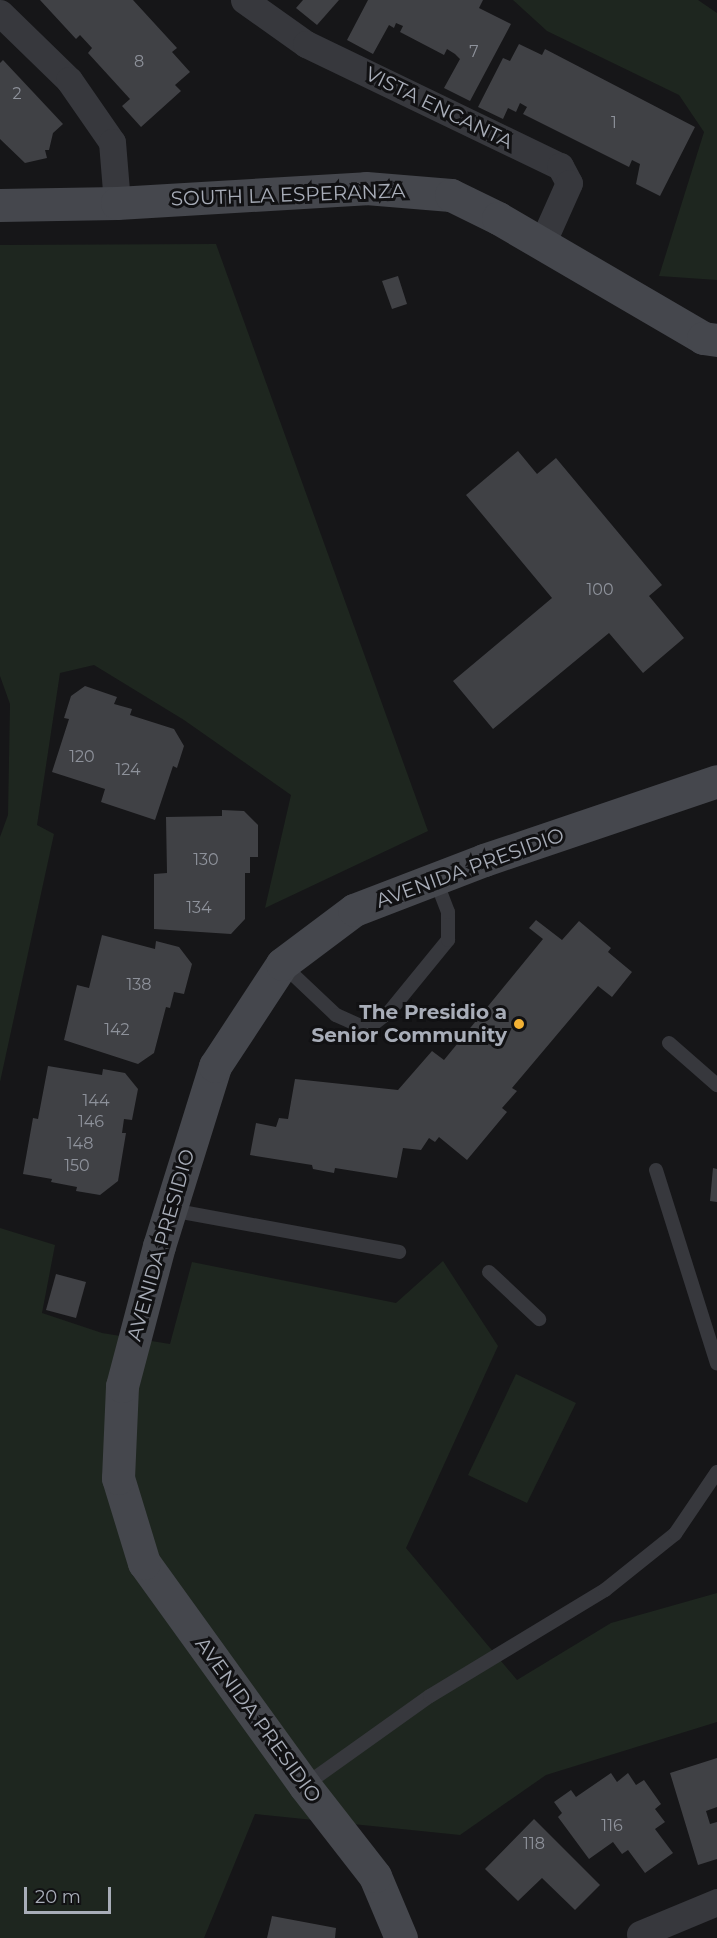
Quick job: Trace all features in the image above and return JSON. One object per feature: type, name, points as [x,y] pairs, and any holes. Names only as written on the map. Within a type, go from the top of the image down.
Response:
[{"type":"street","name":"VISTA ENCANTA","points":[[243,0],[306,44],[560,166],[569,183],[541,246]]},
{"type":"street","points":[[0,13],[69,80],[112,142],[117,203]]},
{"type":"street","name":"SOUTH LA ESPERANZA","points":[[0,205],[117,203],[307,191],[414,190],[451,195],[704,338],[717,340]]},
{"type":"street","name":"AVENIDA PRESIDIO","points":[[401,1938],[375,1876],[305,1786],[144,1563],[118,1478],[122,1386],[169,1209],[215,1066],[282,964],[354,910],[435,878],[717,781]]},
{"type":"street","points":[[640,1934],[717,1902]]},
{"type":"lane","points":[[282,964],[336,1016],[367,1029],[390,1011],[448,940],[448,912],[435,878]]},
{"type":"lane","points":[[669,1043],[717,1085]]},
{"type":"lane","points":[[656,1170],[717,1364]]},
{"type":"lane","points":[[169,1209],[399,1251]]},
{"type":"lane","points":[[489,1272],[539,1319]]},
{"type":"lane","points":[[305,1786],[430,1696],[605,1590],[675,1534],[717,1472]]},
{"type":"shaded area","points":[[513,0],[698,0],[717,13],[717,280],[659,276],[704,132],[679,95],[547,31]]},
{"type":"shaded area","points":[[216,244],[428,831],[265,908],[291,795],[184,720],[94,665],[60,673],[37,825],[54,834],[0,1082],[0,837],[8,815],[10,704],[0,676],[0,245]]},
{"type":"shaded area","points":[[0,1228],[55,1245],[42,1313],[102,1333],[170,1344],[192,1262],[396,1303],[443,1261],[498,1346],[406,1548],[517,1680],[611,1623],[717,1593],[717,1722],[546,1775],[460,1835],[255,1814],[204,1938],[0,1938]]},
{"type":"shaded area","points":[[516,1374],[576,1403],[527,1503],[468,1475]]},
{"type":"building","points":[[40,0],[133,0],[177,48],[172,52],[190,72],[175,85],[181,91],[141,127],[122,106],[130,99],[88,53],[92,48],[80,35],[76,39]]},
{"type":"building","points":[[303,0],[339,0],[317,25],[296,8]]},
{"type":"building","points":[[368,0],[483,0],[479,8],[511,24],[470,101],[444,88],[460,59],[447,49],[444,55],[400,32],[403,26],[396,23],[394,28],[389,25],[373,54],[347,40]]},
{"type":"building","points":[[519,44],[542,55],[545,49],[695,127],[660,196],[636,184],[640,164],[632,160],[629,167],[523,114],[527,107],[520,103],[516,112],[508,108],[503,119],[478,107],[503,58],[510,61]]},
{"type":"building","points":[[3,60],[63,124],[53,133],[49,150],[45,150],[47,158],[25,163],[0,139],[0,63]]},
{"type":"building","points":[[398,276],[407,304],[392,309],[382,281]]},
{"type":"building","points":[[518,451],[537,474],[556,458],[662,585],[649,596],[684,638],[643,673],[609,633],[493,729],[453,681],[552,598],[466,495]]},
{"type":"building","points":[[85,686],[117,697],[114,704],[132,709],[130,715],[174,729],[184,746],[177,768],[173,766],[155,820],[101,802],[105,789],[52,772],[69,719],[64,718],[71,696]]},
{"type":"building","points":[[222,810],[244,811],[258,825],[258,857],[250,857],[250,873],[245,873],[245,919],[231,934],[154,929],[154,874],[167,873],[166,817],[222,816]]},
{"type":"building","name":"The Presidio a Senior Community","points":[[536,920],[562,940],[579,921],[611,948],[608,952],[632,972],[612,997],[598,986],[512,1088],[517,1091],[502,1108],[507,1112],[467,1160],[439,1137],[435,1142],[429,1138],[421,1150],[403,1148],[397,1178],[335,1168],[334,1173],[313,1169],[312,1165],[250,1155],[256,1123],[276,1127],[279,1118],[288,1119],[295,1079],[398,1090],[432,1051],[444,1060],[543,939],[529,928]]},
{"type":"building","points":[[102,935],[155,949],[156,941],[179,947],[192,964],[184,994],[174,992],[170,1008],[166,1007],[154,1053],[138,1064],[64,1040],[77,985],[89,988]]},
{"type":"building","points":[[48,1066],[102,1075],[103,1069],[125,1073],[138,1089],[132,1120],[124,1119],[122,1133],[126,1133],[118,1181],[100,1195],[76,1191],[77,1187],[51,1182],[52,1179],[23,1174],[33,1118],[38,1119]]},
{"type":"building","points":[[713,1168],[717,1169],[717,1202],[710,1201]]},
{"type":"building","points":[[56,1274],[86,1282],[76,1318],[46,1310]]},
{"type":"building","points":[[717,1758],[717,1807],[706,1811],[710,1824],[717,1822],[717,1859],[698,1865],[670,1773]]},
{"type":"building","points":[[611,1773],[617,1782],[628,1773],[636,1785],[644,1780],[661,1804],[655,1809],[665,1822],[655,1829],[673,1853],[645,1873],[628,1850],[622,1854],[613,1842],[589,1859],[558,1817],[562,1813],[554,1802],[571,1790],[576,1797]]},
{"type":"building","points":[[534,1819],[600,1885],[575,1910],[542,1878],[518,1901],[485,1869]]},
{"type":"building","points":[[272,1916],[336,1928],[335,1938],[267,1938]]},
{"type":"place","name":"The Presidio a Senior Community","points":[[519,1024]]}]
